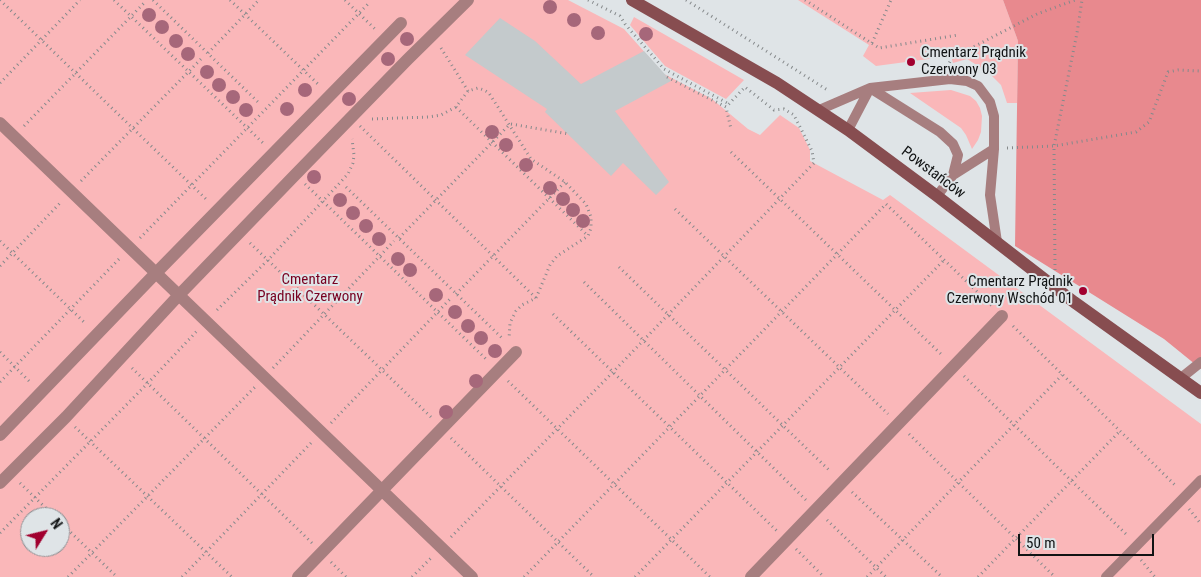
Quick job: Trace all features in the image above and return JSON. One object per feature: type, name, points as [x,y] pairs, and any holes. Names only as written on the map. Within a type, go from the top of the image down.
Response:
[{"type":"street","points":[[0,483],[66,417],[240,232],[468,0]]},
{"type":"street","name":"Powstańców","points":[[632,0],[777,83],[848,130],[937,196],[1055,288],[1201,393]]},
{"type":"street","points":[[0,435],[401,23]]},
{"type":"street","points":[[0,123],[472,577]]},
{"type":"street","points":[[751,577],[1002,316]]},
{"type":"street","points":[[298,577],[516,352]]},
{"type":"lane","points":[[819,110],[870,88],[950,79],[968,81],[978,86],[990,102],[994,116],[994,149],[990,195],[997,242]]},
{"type":"lane","points":[[848,130],[870,88]]},
{"type":"lane","points":[[870,88],[940,132],[953,144],[958,155],[953,175]]},
{"type":"lane","points":[[937,196],[953,175],[994,149]]},
{"type":"lane","points":[[1181,378],[1201,362]]},
{"type":"lane","points":[[1106,577],[1201,480]]},
{"type":"path","points":[[0,0],[218,211]]},
{"type":"path","points":[[0,83],[80,0]]},
{"type":"path","points":[[153,0],[260,104]]},
{"type":"path","points":[[230,0],[330,96]]},
{"type":"path","points":[[208,53],[259,0]]},
{"type":"path","points":[[588,0],[620,16],[664,69],[729,104]]},
{"type":"path","points":[[805,0],[879,48],[958,36]]},
{"type":"path","points":[[872,43],[891,0]]},
{"type":"path","points":[[950,79],[947,66],[952,58],[1037,14],[1075,0]]},
{"type":"path","points":[[1055,288],[1054,146],[1082,0]]},
{"type":"path","points":[[13,136],[146,1]]},
{"type":"path","points":[[0,382],[368,4]]},
{"type":"path","points":[[441,48],[468,90]]},
{"type":"path","points":[[0,266],[203,57]]},
{"type":"path","points":[[994,149],[1054,146],[1136,132],[1149,122],[1168,72],[1178,70],[1201,71]]},
{"type":"path","points":[[667,77],[726,107],[732,129]]},
{"type":"path","points":[[412,577],[725,257],[814,163],[812,151],[794,115],[784,109],[774,110],[745,87],[726,107]]},
{"type":"path","points":[[369,119],[441,115],[456,108],[468,90],[478,88],[489,93],[531,159],[565,182],[586,204],[592,217],[588,236],[557,256],[550,265],[536,298],[516,310],[510,323],[508,342],[516,352]]},
{"type":"path","points":[[456,108],[588,236]]},
{"type":"path","points":[[359,125],[364,121]]},
{"type":"path","points":[[510,124],[568,134]]},
{"type":"path","points":[[399,238],[510,124]]},
{"type":"path","points":[[366,132],[536,298]]},
{"type":"path","points":[[731,152],[1072,481],[1135,547],[1155,577]]},
{"type":"path","points":[[456,294],[565,182]]},
{"type":"path","points":[[346,187],[502,338]]},
{"type":"path","points":[[524,577],[886,204],[1186,495]]},
{"type":"path","points":[[675,209],[1055,577]]},
{"type":"path","points":[[240,232],[594,577]]},
{"type":"path","points":[[0,241],[97,334]]},
{"type":"path","points":[[68,577],[394,242]]},
{"type":"path","points":[[636,577],[944,260]]},
{"type":"path","points":[[620,267],[942,577]]},
{"type":"path","points":[[584,282],[886,577]]},
{"type":"path","points":[[553,314],[824,577]]},
{"type":"path","points":[[0,352],[41,392]]},
{"type":"path","points":[[122,358],[346,577]]},
{"type":"path","points":[[498,371],[710,577]]},
{"type":"path","points":[[867,577],[1062,375]]},
{"type":"path","points":[[66,417],[232,577]]},
{"type":"path","points":[[978,577],[1120,431]]},
{"type":"path","points":[[10,473],[45,507]]},
{"type":"path","points":[[70,532],[117,577]]},
{"type":"green space","name":"Cmentarz Prądnik Czerwony","points":[[0,0],[568,0],[624,29],[664,74],[712,99],[748,129],[760,135],[780,115],[799,128],[810,150],[810,161],[883,200],[890,195],[1201,424],[1201,577],[0,577]]},
{"type":"green space","points":[[798,0],[1003,0],[1018,41],[1017,103],[1007,103],[1001,85],[988,72],[967,59],[953,63],[951,56],[876,66],[863,56],[869,45]]},
{"type":"green space","points":[[634,17],[744,80],[726,99],[665,66],[630,25]]},
{"type":"green space","points":[[951,90],[970,96],[980,108],[982,116],[981,132],[972,149],[961,128],[910,93]]},
{"type":"shaded area","points":[[1003,0],[1201,0],[1201,369],[1164,339],[1015,246],[1018,41]]},
{"type":"building","points":[[500,18],[535,41],[581,84],[644,51],[671,81],[615,111],[669,182],[656,195],[623,163],[611,176],[545,112],[547,109],[465,55]]},
{"type":"place","name":"Cmentarz Prądnik Czerwony 03","points":[[911,62]]},
{"type":"place","name":"Cmentarz Prądnik Czerwony Wschód 01","points":[[1083,291]]}]
